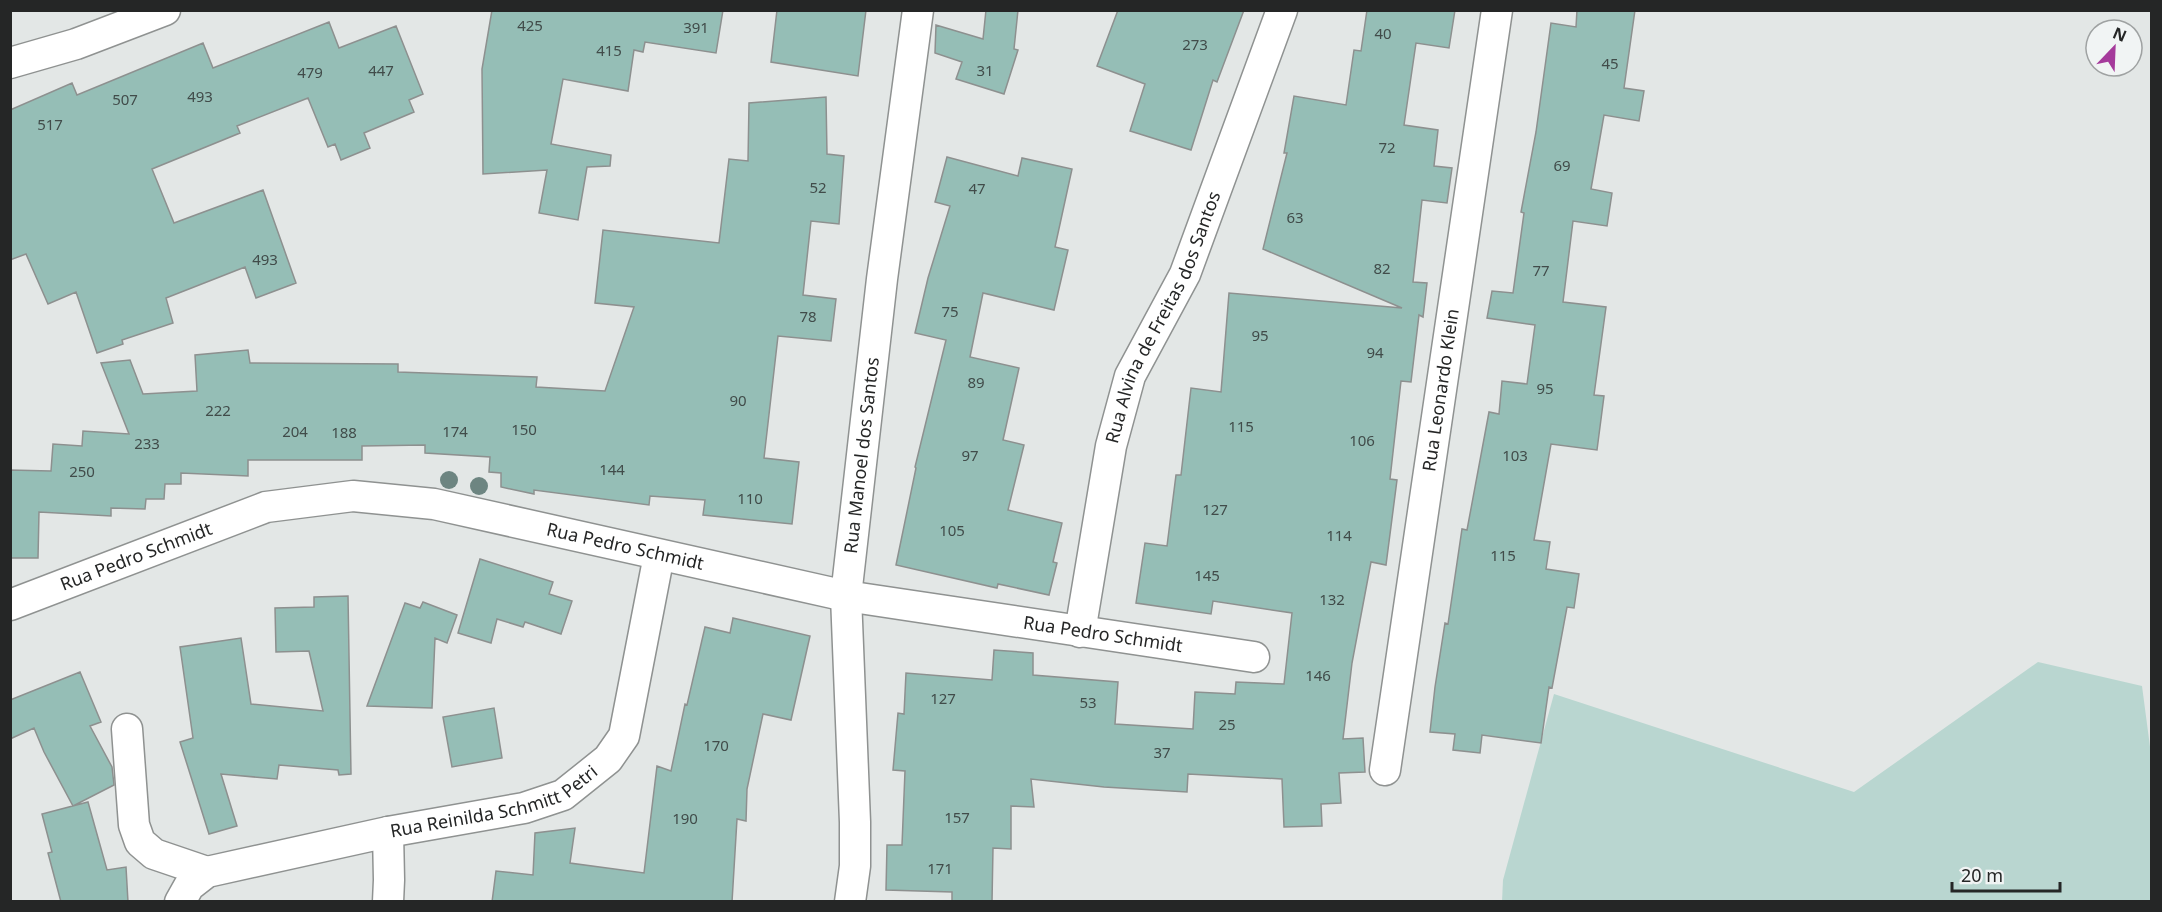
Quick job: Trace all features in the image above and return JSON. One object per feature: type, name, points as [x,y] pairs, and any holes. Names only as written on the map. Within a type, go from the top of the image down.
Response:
[{"type":"street","points":[[10,63],[76,44],[165,10]]},
{"type":"street","name":"Rua Manoel dos Santos","points":[[850,902],[855,866],[855,822],[846,596],[882,279],[918,10]]},
{"type":"street","name":"Rua Alvina de Freitas dos Santos","points":[[1080,632],[1111,446],[1130,376],[1185,274],[1282,10]]},
{"type":"street","name":"Rua Leonardo Klein","points":[[1385,770],[1497,10]]},
{"type":"street","name":"Rua Pedro Schmidt","points":[[10,605],[266,507],[353,496],[434,504],[846,596],[1254,657]]},
{"type":"street","name":"Rua Reinilda Schmitt Petri","points":[[207,872],[388,832],[524,808],[563,795],[608,759],[624,736],[659,555]]},
{"type":"street","points":[[127,729],[134,825],[140,842],[154,854],[207,872]]},
{"type":"street","points":[[388,832],[388,902]]},
{"type":"street","points":[[180,902],[189,886],[207,872]]},
{"type":"green space","points":[[2038,662],[2142,686],[2152,762],[2151,901],[1502,902],[1503,880],[1554,694],[1854,792]]},
{"type":"building","points":[[492,10],[723,10],[716,53],[645,42],[643,52],[634,50],[628,91],[563,79],[551,144],[611,155],[610,166],[587,167],[578,220],[539,213],[547,170],[483,174],[482,69]]},
{"type":"building","points":[[777,10],[866,10],[858,76],[771,62]]},
{"type":"building","points":[[986,10],[1018,10],[1014,49],[1018,50],[1004,94],[956,79],[962,62],[935,53],[936,25],[983,39]]},
{"type":"building","points":[[1118,10],[1244,10],[1217,82],[1213,80],[1191,150],[1130,131],[1145,84],[1097,66]]},
{"type":"building","points":[[1367,10],[1455,10],[1449,48],[1416,43],[1404,125],[1438,130],[1434,166],[1452,168],[1447,203],[1422,200],[1413,282],[1427,283],[1423,317],[1419,315],[1411,382],[1401,381],[1390,479],[1397,480],[1386,565],[1371,562],[1352,663],[1343,739],[1363,738],[1365,772],[1339,773],[1341,803],[1321,804],[1322,826],[1284,827],[1282,779],[1188,774],[1187,792],[1104,787],[1031,779],[1034,807],[1011,806],[1011,849],[993,848],[992,902],[952,902],[952,892],[886,890],[887,845],[902,845],[905,771],[893,770],[898,713],[904,714],[906,673],[992,680],[994,650],[1033,653],[1033,675],[1118,682],[1115,724],[1193,729],[1195,692],[1235,694],[1236,682],[1284,684],[1292,613],[1213,601],[1211,614],[1136,603],[1145,543],[1167,546],[1176,475],[1181,475],[1191,388],[1221,392],[1229,293],[1402,308],[1263,249],[1287,153],[1284,153],[1294,96],[1346,105],[1354,50],[1361,51]]},
{"type":"building","points":[[1577,10],[1635,10],[1624,88],[1644,91],[1639,121],[1604,115],[1591,189],[1612,193],[1607,226],[1573,221],[1563,302],[1606,307],[1594,395],[1604,396],[1597,450],[1551,444],[1534,540],[1550,542],[1546,569],[1579,574],[1574,608],[1567,607],[1552,688],[1549,687],[1541,743],[1482,735],[1480,753],[1453,750],[1455,734],[1430,732],[1445,623],[1448,624],[1462,529],[1467,530],[1489,412],[1499,414],[1502,381],[1527,384],[1535,325],[1487,318],[1492,291],[1513,293],[1524,213],[1521,212],[1536,132],[1551,23],[1576,27]]},
{"type":"building","points":[[329,22],[339,48],[396,26],[423,94],[409,100],[414,112],[364,133],[370,148],[341,160],[335,144],[328,147],[308,98],[237,126],[240,133],[152,169],[174,223],[263,190],[296,283],[256,298],[245,267],[166,298],[173,323],[122,340],[123,344],[97,353],[76,292],[48,304],[26,254],[10,260],[10,110],[72,83],[77,95],[203,43],[213,68]]},
{"type":"building","points":[[826,97],[827,154],[844,156],[839,224],[811,221],[803,295],[836,299],[831,341],[778,336],[764,458],[799,462],[792,524],[703,515],[705,500],[650,496],[649,505],[534,490],[534,494],[501,487],[501,473],[489,472],[490,457],[425,453],[425,445],[362,446],[362,460],[248,460],[248,476],[181,473],[181,484],[165,484],[164,499],[146,499],[145,509],[111,508],[111,516],[39,512],[38,558],[10,558],[10,470],[51,471],[53,444],[82,446],[83,431],[129,434],[101,363],[130,360],[143,394],[197,391],[195,355],[248,350],[250,363],[398,364],[398,372],[537,377],[536,387],[605,391],[634,307],[595,303],[603,230],[719,243],[729,159],[748,161],[749,103]]},
{"type":"building","points":[[947,157],[1018,176],[1022,158],[1072,169],[1055,247],[1068,250],[1054,310],[983,293],[970,357],[1019,368],[1003,440],[1024,445],[1008,510],[1062,523],[1053,562],[1057,563],[1049,595],[998,584],[997,588],[896,565],[915,467],[946,340],[915,333],[928,278],[950,206],[935,202]]},
{"type":"building","points":[[480,559],[553,582],[549,594],[572,601],[561,634],[525,622],[523,627],[497,619],[491,643],[458,633]]},
{"type":"building","points":[[348,596],[351,774],[339,775],[338,770],[279,765],[277,779],[221,774],[237,826],[209,834],[180,742],[193,738],[180,647],[241,638],[251,704],[323,711],[309,651],[276,652],[275,608],[314,607],[314,597]]},
{"type":"building","points":[[423,602],[457,615],[447,643],[435,638],[432,708],[367,706],[405,603],[420,608]]},
{"type":"building","points":[[733,618],[810,636],[791,720],[763,714],[747,789],[746,821],[737,819],[732,902],[492,902],[496,871],[533,875],[535,833],[575,828],[570,863],[644,873],[657,766],[671,771],[705,627],[730,633]]},
{"type":"building","points":[[80,672],[101,722],[90,726],[112,767],[114,785],[73,806],[34,728],[10,739],[10,700]]},
{"type":"building","points":[[494,708],[502,758],[452,767],[443,717]]},
{"type":"building","points":[[88,802],[107,870],[126,867],[128,902],[61,902],[48,853],[52,852],[42,814]]}]
